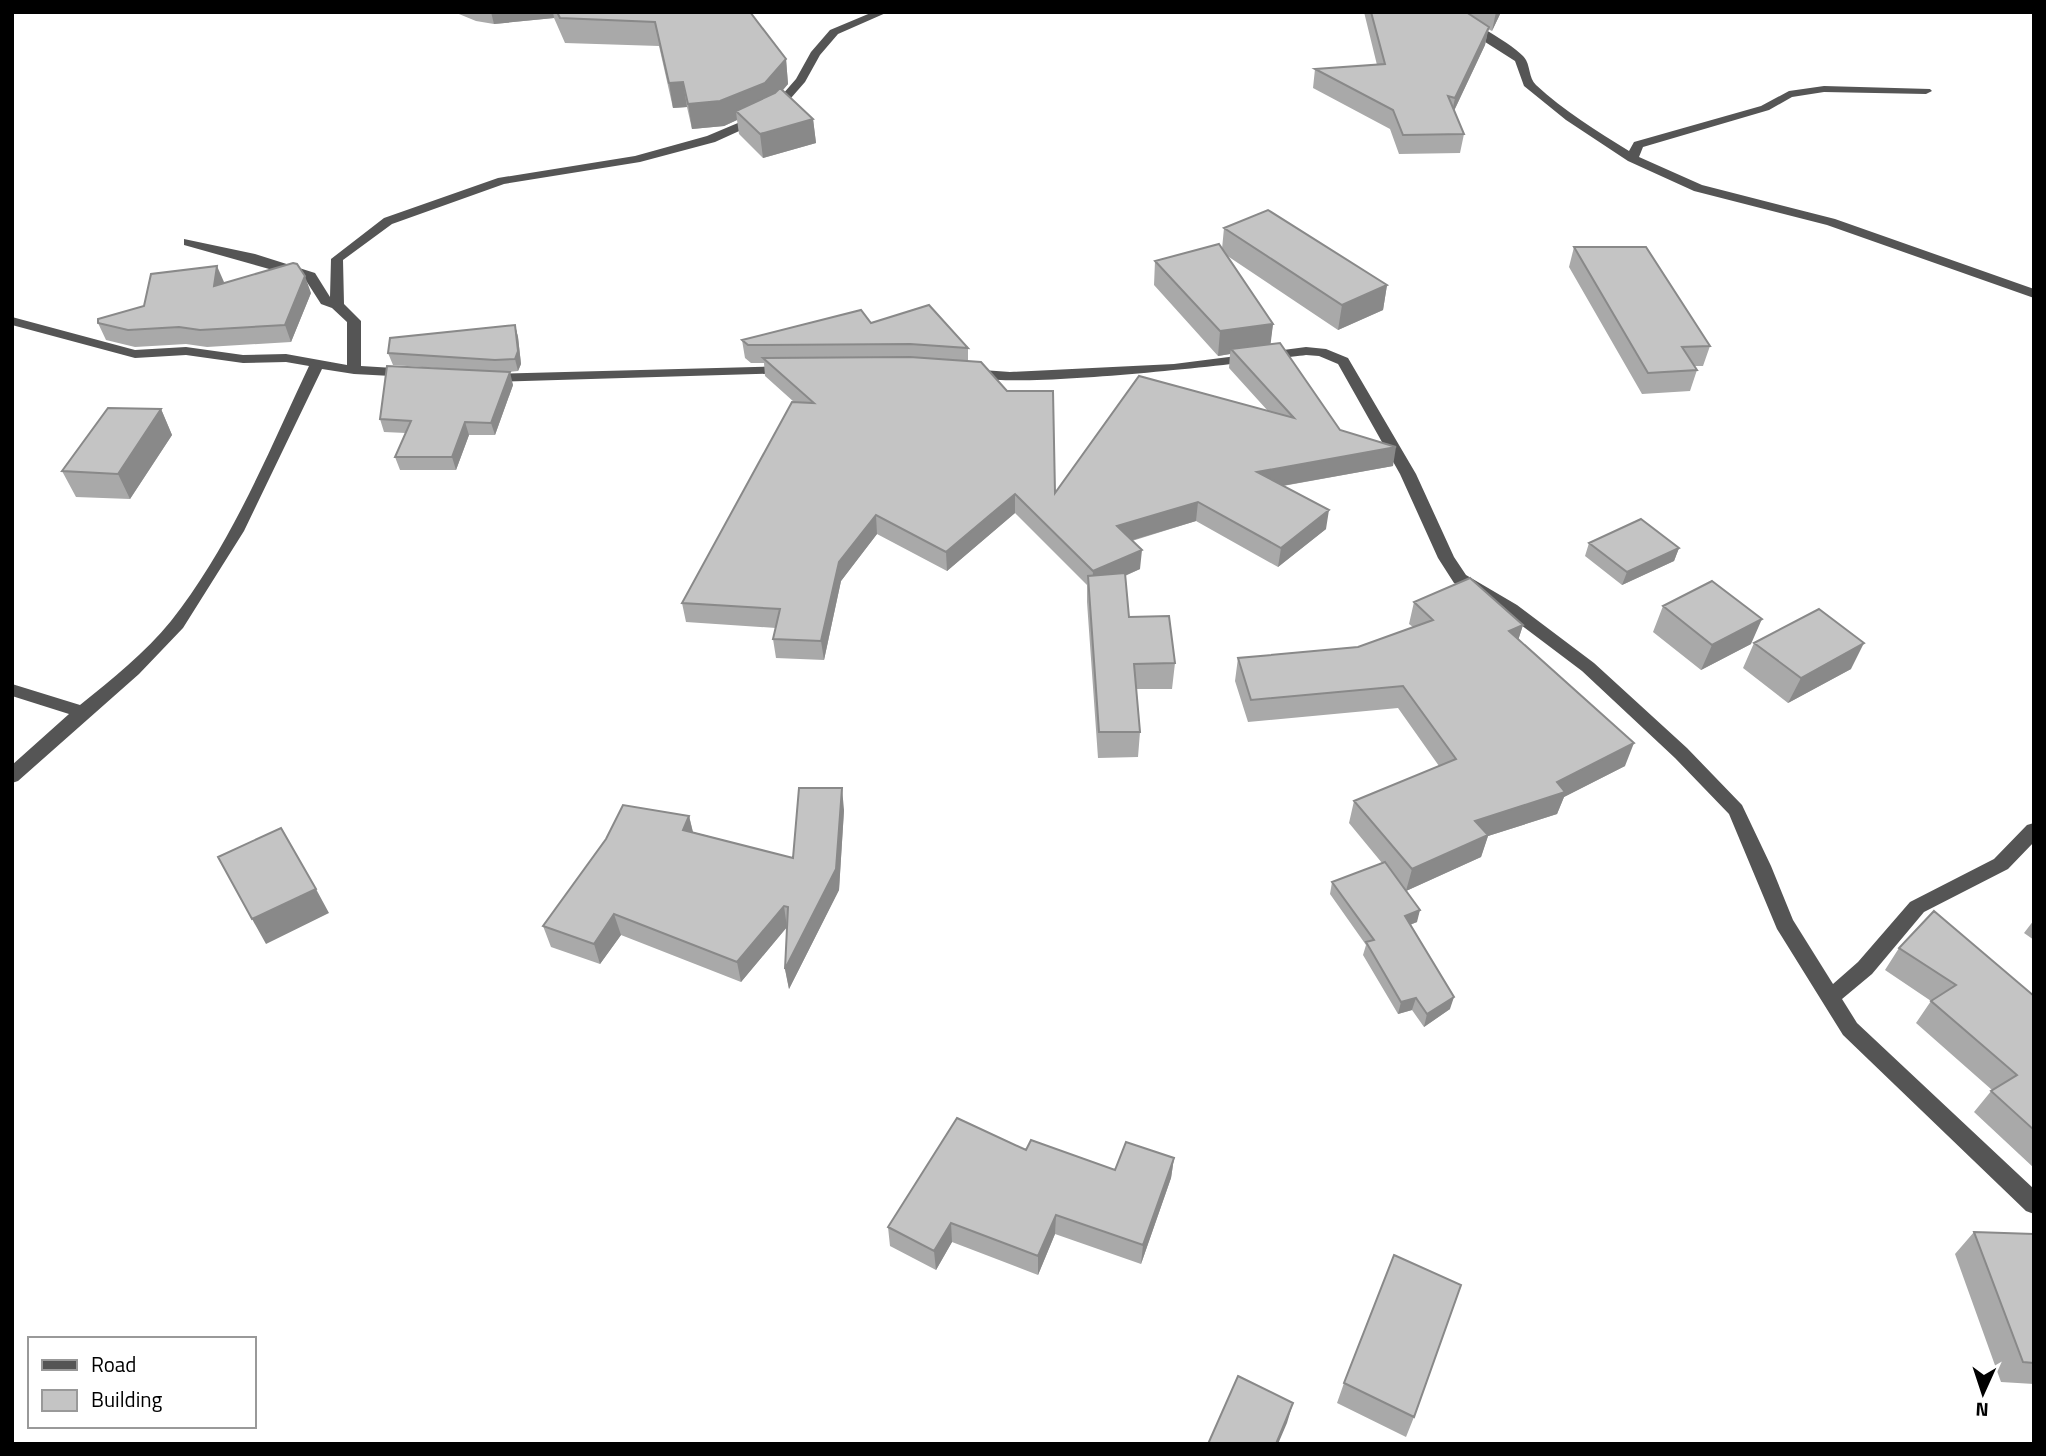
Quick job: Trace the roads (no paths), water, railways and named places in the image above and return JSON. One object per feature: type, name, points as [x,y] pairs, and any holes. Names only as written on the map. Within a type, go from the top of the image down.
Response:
[{"type":"street","points":[[337,306],[337,259],[388,221],[502,181],[636,159],[711,139],[772,112],[801,80],[815,54],[834,32],[883,12]]},
{"type":"street","points":[[1443,12],[1482,33],[1520,59],[1528,84],[1570,118],[1632,158],[1698,188],[1831,222],[2034,294]]},
{"type":"street","points":[[1632,158],[1638,145],[1765,108],[1789,94],[1824,89],[1926,91]]},
{"type":"street","points":[[189,243],[250,257],[310,276],[326,301],[337,306],[354,321],[354,370]]},
{"type":"street","points":[[12,321],[135,354],[186,351],[243,359],[286,358],[354,370],[433,375]]},
{"type":"street","points":[[948,372],[1010,376],[1174,368],[1306,351],[1321,352],[1343,361],[1408,474],[1447,558],[1460,579],[1511,609],[1588,667],[1681,753],[1736,810],[1784,923],[1850,1029],[2034,1204]]},
{"type":"street","points":[[12,776],[83,712],[135,671],[176,626],[202,590],[236,529],[317,365]]},
{"type":"street","points":[[472,377],[498,379],[703,370],[800,370]]},
{"type":"street","points":[[12,690],[83,712]]},
{"type":"street","points":[[1830,998],[1865,968],[1917,907],[2001,864],[2034,830]]}]
